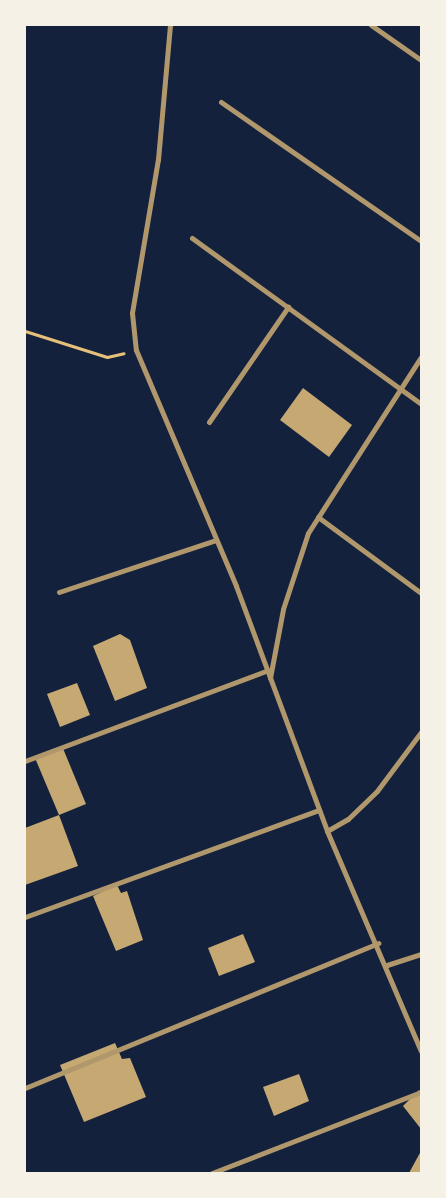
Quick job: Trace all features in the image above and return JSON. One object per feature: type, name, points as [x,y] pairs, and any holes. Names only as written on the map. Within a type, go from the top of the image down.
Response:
[{"type":"street","points":[[170,25],[158,158],[132,312],[136,350],[216,540],[327,831],[378,943],[421,1051]]},
{"type":"street","points":[[371,25],[421,60]]},
{"type":"street","points":[[221,102],[421,241]]},
{"type":"street","points":[[192,238],[421,404]]},
{"type":"street","points":[[208,422],[288,307]]},
{"type":"street","points":[[270,680],[283,609],[318,517],[399,388],[421,357]]},
{"type":"street","points":[[318,517],[421,593]]},
{"type":"street","points":[[59,592],[216,540]]},
{"type":"street","points":[[25,761],[266,671]]},
{"type":"street","points":[[327,831],[348,819],[377,791],[421,732]]},
{"type":"street","points":[[25,917],[319,810]]},
{"type":"street","points":[[25,1088],[378,943]]},
{"type":"street","points":[[387,965],[421,954]]},
{"type":"street","points":[[212,1173],[421,1092]]},
{"type":"path","points":[[25,331],[107,356],[136,350]]},
{"type":"building","points":[[303,388],[352,425],[329,457],[280,420]]},
{"type":"building","points":[[120,634],[130,640],[147,688],[115,701],[93,646]]},
{"type":"building","points":[[77,683],[90,715],[60,727],[47,694]]},
{"type":"building","points":[[62,746],[86,804],[59,815],[35,758]]},
{"type":"building","points":[[59,815],[78,866],[25,885],[25,828]]},
{"type":"building","points":[[117,885],[121,893],[127,891],[143,940],[116,951],[93,896]]},
{"type":"building","points":[[243,934],[255,962],[219,976],[208,948]]},
{"type":"building","points":[[115,1043],[122,1059],[130,1058],[146,1097],[84,1122],[60,1065]]},
{"type":"building","points":[[299,1074],[309,1101],[274,1116],[263,1087]]},
{"type":"building","points":[[419,1090],[421,1092],[421,1129],[403,1106]]},
{"type":"building","points":[[421,1151],[421,1173],[409,1173]]}]
